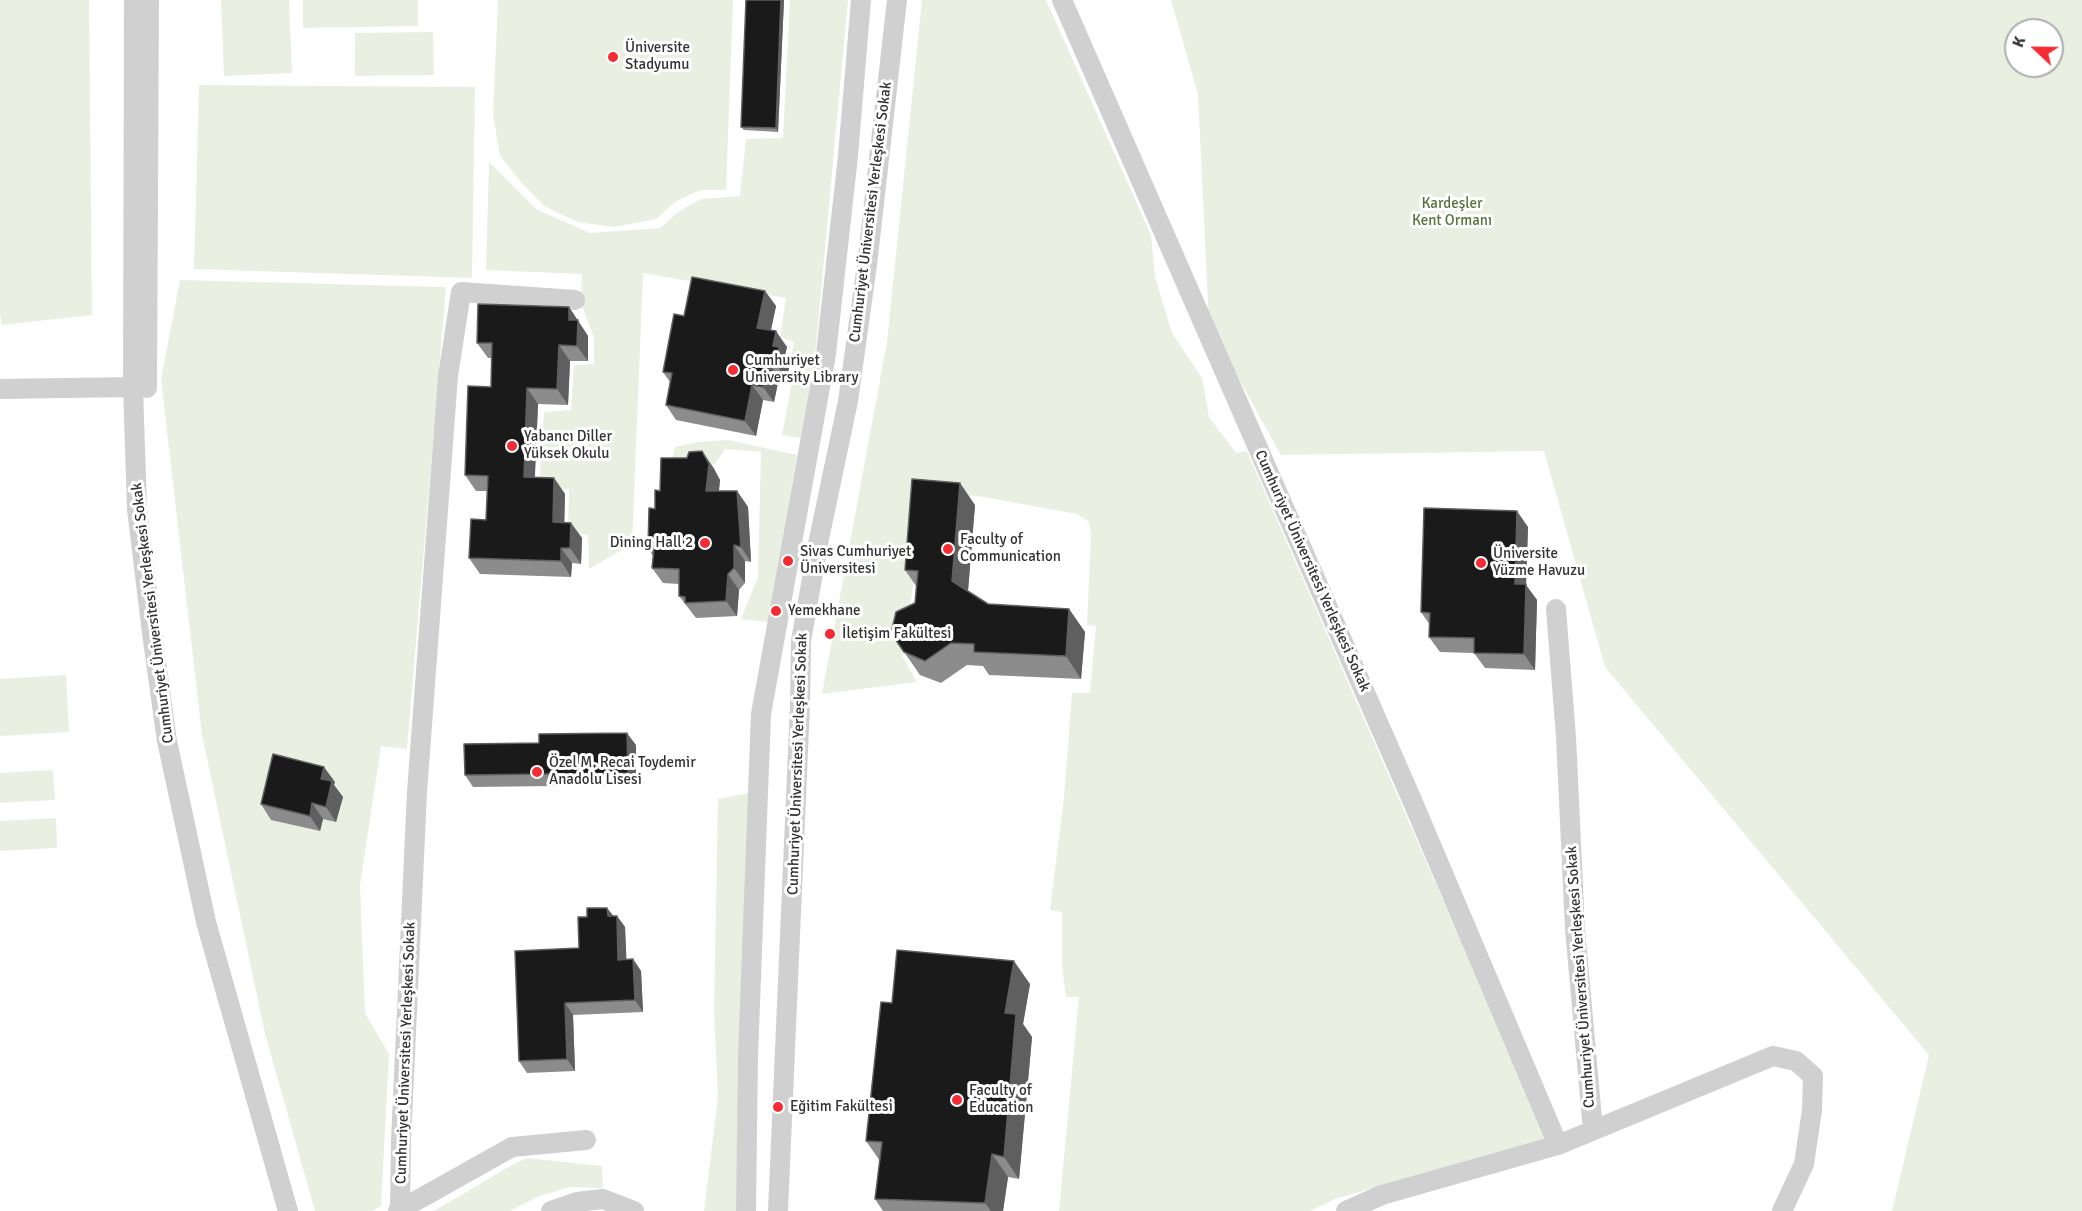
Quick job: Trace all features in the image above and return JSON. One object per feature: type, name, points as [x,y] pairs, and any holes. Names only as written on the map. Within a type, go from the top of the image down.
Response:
[{"type":"street","name":"Cumhuriyet Üniversitesi Yerleşkesi Sokak","points":[[134,0],[133,387],[137,509],[167,741],[206,922],[288,1211]]},
{"type":"street","name":"Cumhuriyet Üniversitesi Yerleşkesi Sokak","points":[[149,0],[148,508],[161,633],[178,740],[199,843],[297,1211]]},
{"type":"street","name":"Cumhuriyet Üniversitesi Yerleşkesi Sokak","points":[[746,1211],[748,1056],[761,714],[826,354],[848,156],[861,0]]},
{"type":"street","name":"Cumhuriyet Üniversitesi Yerleşkesi Sokak","points":[[778,1211],[801,641],[819,538],[848,401],[867,265],[897,0]]},
{"type":"street","name":"Cumhuriyet Üniversitesi Yerleşkesi Sokak","points":[[1062,0],[1412,800],[1558,1145]]},
{"type":"street","name":"Cumhuriyet Üniversitesi Yerleşkesi Sokak","points":[[399,1210],[417,792],[448,376],[461,292],[575,300]]},
{"type":"street","points":[[0,389],[133,387]]},
{"type":"street","name":"Cumhuriyet Üniversitesi Yerleşkesi Sokak","points":[[1556,609],[1566,737],[1575,929],[1593,1130]]},
{"type":"street","name":"Cumhuriyet Üniversitesi Yerleşkesi Sokak","points":[[1346,1211],[1382,1195],[1558,1145],[1773,1056],[1796,1061],[1813,1076],[1812,1110],[1804,1164],[1782,1211]]},
{"type":"street","name":"Cumhuriyet Üniversitesi Yerleşkesi Sokak","points":[[399,1210],[512,1147],[586,1140]]},
{"type":"street","points":[[551,1211],[577,1202],[603,1199],[634,1211]]},
{"type":"green space","points":[[0,0],[89,0],[92,315],[2,325],[0,313]]},
{"type":"green space","points":[[221,0],[289,0],[292,73],[224,76]]},
{"type":"green space","points":[[303,0],[418,0],[418,26],[303,28]]},
{"type":"green space","name":"Üniversite Stadyumu","points":[[498,0],[733,0],[726,190],[700,190],[675,202],[656,219],[614,227],[577,222],[544,206],[500,156],[493,114]]},
{"type":"green space","points":[[790,0],[848,0],[816,346],[802,438],[782,435],[796,361],[791,358],[794,342],[780,337],[786,298],[643,273],[632,544],[589,569],[588,535],[568,532],[569,489],[539,488],[544,412],[571,410],[574,365],[594,364],[594,338],[581,303],[582,274],[486,270],[489,162],[536,209],[590,233],[660,228],[678,212],[701,199],[740,196],[746,139],[783,138]]},
{"type":"green space","points":[[922,0],[1046,0],[1151,235],[1155,277],[1172,333],[1202,378],[1209,417],[1236,453],[1247,451],[1547,1138],[1335,1199],[1310,1211],[1059,1211],[1079,997],[1066,997],[1062,966],[1062,912],[1050,910],[1064,797],[1072,693],[1090,693],[1096,626],[1087,625],[1091,534],[1089,522],[1077,514],[984,497],[928,491],[902,656],[917,682],[822,694],[887,342]]},
{"type":"green space","name":"Kardeşler Kent Ormanı","points":[[1171,0],[2082,0],[2082,1211],[1892,1211],[1929,1055],[1605,667],[1544,451],[1281,455],[1209,325],[1198,94]]},
{"type":"green space","points":[[433,32],[434,75],[355,76],[355,33]]},
{"type":"green space","points":[[199,85],[475,87],[472,278],[194,269]]},
{"type":"green space","points":[[180,280],[446,287],[407,749],[381,746],[360,885],[365,1013],[389,1054],[381,1206],[372,1211],[315,1211],[265,1034],[202,735],[161,379]]},
{"type":"green space","points":[[728,440],[797,455],[768,622],[741,619],[758,577],[761,452],[725,449],[715,464],[672,463],[675,447],[697,442]]},
{"type":"green space","points":[[66,675],[69,732],[0,736],[0,679]]},
{"type":"green space","points":[[53,770],[55,800],[0,803],[0,773]]},
{"type":"green space","points":[[749,793],[737,1211],[704,1211],[718,1097],[714,1012],[718,799]]},
{"type":"green space","points":[[56,818],[57,848],[0,851],[0,821]]},
{"type":"green space","points":[[527,1158],[602,1166],[603,1188],[570,1187],[539,1196],[510,1211],[434,1211],[510,1166]]},
{"type":"building","points":[[746,0],[781,0],[776,128],[741,127]]},
{"type":"building","name":"Cumhuriyet University Library","points":[[692,277],[765,291],[757,328],[776,331],[773,346],[779,347],[776,364],[768,362],[763,387],[752,385],[745,421],[666,405],[672,373],[663,372],[674,314],[684,316]]},
{"type":"building","name":"Yabancı Diller Yüksek Okulu","points":[[478,304],[569,307],[569,320],[578,320],[577,346],[559,345],[557,389],[527,388],[524,477],[554,478],[553,522],[571,523],[570,548],[561,548],[561,561],[469,558],[471,519],[486,520],[488,476],[465,475],[468,386],[491,387],[492,343],[477,343]]},
{"type":"building","name":"Dining Hall 2","points":[[702,451],[709,464],[706,491],[737,491],[741,547],[734,545],[734,568],[728,574],[726,601],[685,603],[685,597],[679,596],[679,569],[652,568],[654,549],[648,548],[649,508],[655,509],[655,490],[660,491],[661,458],[687,458],[689,452]]},
{"type":"building","points":[[912,479],[960,483],[952,581],[988,604],[1069,609],[1066,656],[974,652],[974,644],[951,643],[925,661],[904,652],[891,633],[896,612],[915,603],[918,571],[905,570]]},
{"type":"building","name":"Üniversite Yüzme Havuzu","points":[[1424,508],[1517,511],[1515,584],[1526,584],[1524,654],[1474,653],[1474,638],[1429,637],[1430,613],[1421,612]]},
{"type":"building","points":[[627,733],[628,773],[465,775],[464,744],[539,743],[539,734]]},
{"type":"building","points":[[273,754],[324,767],[321,779],[332,781],[326,807],[312,803],[310,816],[261,804]]},
{"type":"building","points":[[587,908],[607,908],[608,916],[617,916],[618,960],[633,959],[635,1000],[565,1003],[567,1059],[519,1061],[515,951],[579,948],[578,917],[587,917]]},
{"type":"building","name":"Faculty of Education","points":[[897,950],[1014,961],[1005,1013],[1016,1014],[1004,1157],[992,1154],[985,1203],[875,1199],[882,1142],[866,1141],[881,1002],[892,1003]]},
{"type":"place","name":"Üniversite Stadyumu","points":[[613,57]]},
{"type":"place","name":"Cumhuriyet University Library","points":[[733,370]]},
{"type":"place","name":"Yabancı Diller Yüksek Okulu","points":[[512,446]]},
{"type":"place","name":"Dining Hall 2","points":[[705,543]]},
{"type":"place","name":"Faculty of Communication","points":[[948,549]]},
{"type":"place","name":"Sivas Cumhuriyet Üniversitesi","points":[[788,561]]},
{"type":"place","name":"Üniversite Yüzme Havuzu","points":[[1481,563]]},
{"type":"place","name":"Yemekhane","points":[[776,611]]},
{"type":"place","name":"İletişim Fakültesi","points":[[830,634]]},
{"type":"place","name":"Özel M. Recai Toydemir Anadolu Lisesi","points":[[537,772]]},
{"type":"place","name":"Faculty of Education","points":[[957,1100]]},
{"type":"place","name":"Eğitim Fakültesi","points":[[778,1107]]}]
